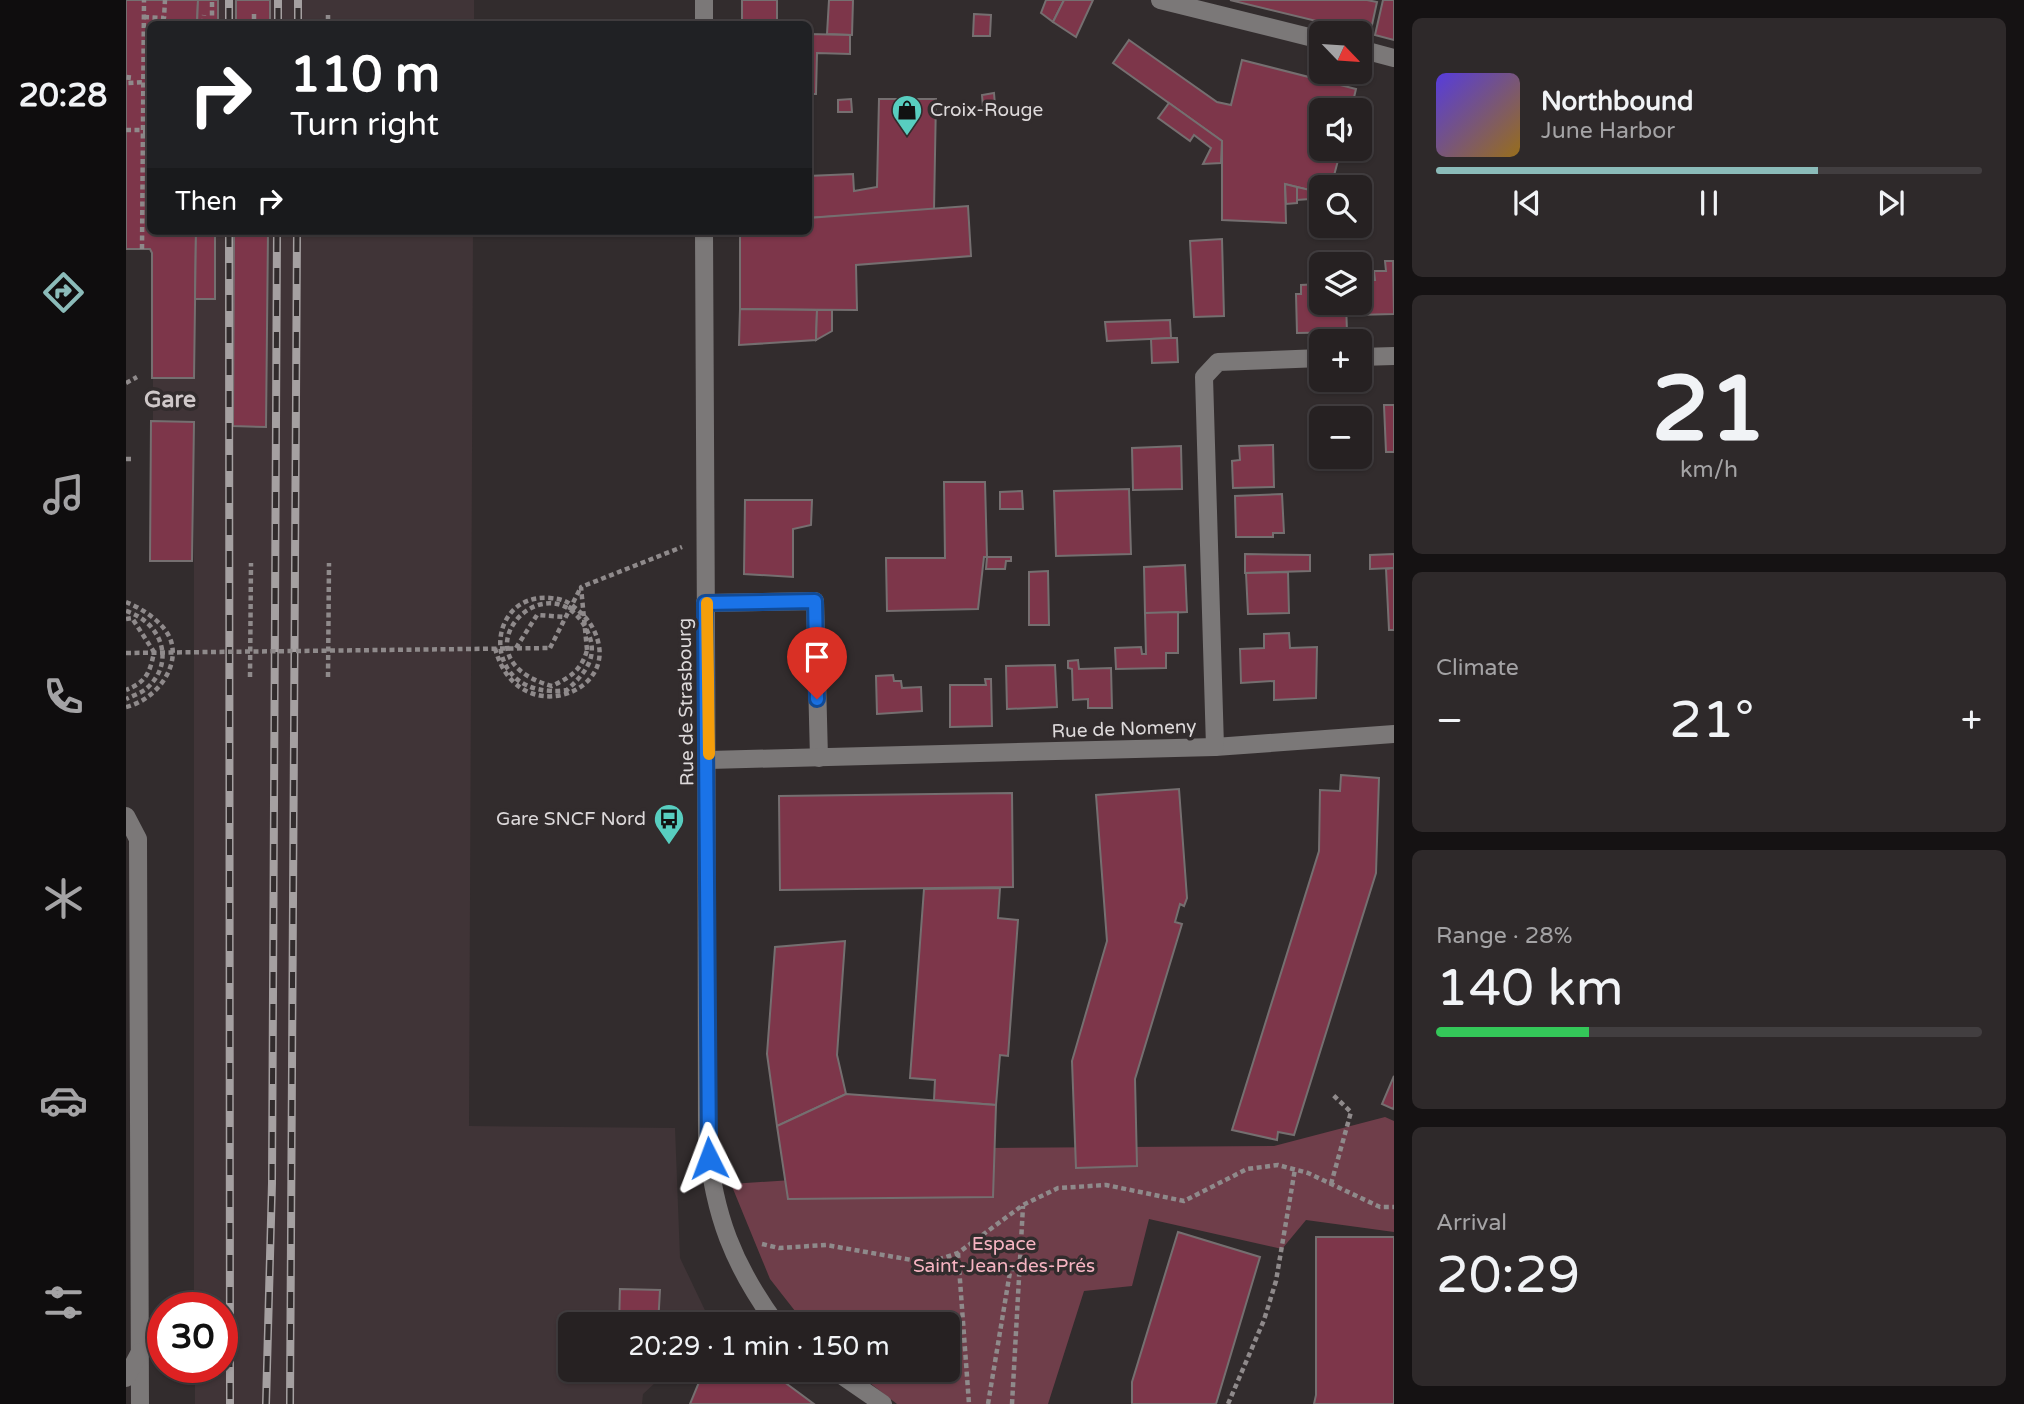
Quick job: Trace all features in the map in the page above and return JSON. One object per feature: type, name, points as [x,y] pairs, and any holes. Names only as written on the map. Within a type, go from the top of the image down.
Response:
[{"type":"street","points":[[704,0],[704,21]]},
{"type":"street","points":[[1160,0],[1309,37]]},
{"type":"street","points":[[1372,53],[1394,58]]},
{"type":"street","name":"Rue de Strasbourg","points":[[704,235],[705,603],[709,760],[707,1142],[710,1174],[721,1224],[733,1256],[769,1312]]},
{"type":"street","points":[[1372,356],[1394,355]]},
{"type":"street","name":"Rue de Nomeny","points":[[709,760],[1215,747],[1204,377],[1218,362],[1309,358]]},
{"type":"street","points":[[705,603],[815,601],[819,758]]},
{"type":"street","points":[[1215,747],[1394,734]]},
{"type":"street","points":[[126,816],[138,839],[142,1349],[140,1404]]},
{"type":"street","points":[[126,1378],[142,1349]]},
{"type":"street","points":[[851,1382],[883,1404]]},
{"type":"path","points":[[142,249],[144,0]]},
{"type":"path","points":[[144,17],[164,18],[165,0]]},
{"type":"path","points":[[212,0],[212,21]]},
{"type":"path","points":[[254,14],[254,21]]},
{"type":"path","points":[[204,15],[204,21]]},
{"type":"path","points":[[328,15],[328,21]]},
{"type":"path","points":[[128,75],[128,83],[147,82]]},
{"type":"path","points":[[126,130],[147,132]]},
{"type":"path","points":[[126,383],[137,377]]},
{"type":"path","points":[[126,459],[134,458]]},
{"type":"path","points":[[126,653],[550,648],[581,587],[682,547]]},
{"type":"path","points":[[328,677],[329,563]]},
{"type":"path","points":[[250,677],[251,564]]},
{"type":"path","points":[[495,648],[500,668],[513,685],[531,693],[558,699],[584,685],[595,670],[600,648],[588,617],[566,600],[541,597],[522,602],[507,618],[499,640],[506,670],[518,681],[549,692],[567,690],[591,663],[594,647],[582,619],[565,606],[542,603],[523,612],[508,633],[509,658],[516,671],[552,686],[571,677],[584,662],[586,650],[581,587]]},
{"type":"path","points":[[126,602],[159,623],[171,641],[171,664],[149,697],[126,707]]},
{"type":"path","points":[[126,611],[142,618],[156,632],[164,648],[160,670],[146,689],[126,699]]},
{"type":"path","points":[[516,648],[537,615],[566,617]]},
{"type":"path","points":[[126,619],[132,618],[154,652],[150,671],[141,684],[126,690]]},
{"type":"path","points":[[1331,1184],[1351,1112],[1332,1094]]},
{"type":"path","points":[[762,1244],[779,1248],[838,1246],[912,1260],[934,1261],[958,1253],[1023,1205],[1058,1188],[1106,1185],[1184,1201],[1247,1168],[1278,1165],[1295,1169],[1380,1207],[1394,1207]]},
{"type":"path","points":[[1228,1404],[1264,1320],[1276,1281],[1295,1169]]},
{"type":"path","points":[[1012,1404],[1023,1205]]},
{"type":"path","points":[[958,1253],[969,1404]]},
{"type":"path","points":[[988,1404],[1010,1272],[1018,1263]]},
{"type":"shaded area","points":[[198,0],[474,0],[474,21],[197,21]]},
{"type":"shaded area","points":[[196,235],[473,235],[469,1126],[675,1128],[680,1258],[706,1312],[558,1312],[558,1382],[656,1382],[643,1394],[642,1404],[195,1404],[195,1383],[238,1383],[238,1292],[194,1292],[194,422],[153,421],[153,378],[194,378]]},
{"type":"green space","name":"Espace Saint-Jean-des-Prés","points":[[1385,1117],[1394,1121],[1394,1232],[1306,1220],[1282,1249],[1149,1219],[1132,1286],[1084,1291],[1048,1404],[897,1404],[869,1382],[960,1382],[960,1312],[796,1312],[770,1279],[731,1184],[990,1167],[988,1148],[1274,1146]]},
{"type":"building","points":[[126,0],[198,0],[197,21],[147,21],[147,235],[196,235],[194,378],[152,378],[152,253],[150,249],[126,249]]},
{"type":"building","points":[[198,0],[218,0],[218,21],[197,21]]},
{"type":"building","points":[[236,0],[270,0],[270,21],[236,21]]},
{"type":"building","points":[[742,0],[777,0],[777,21],[742,21]]},
{"type":"building","points":[[829,0],[853,0],[852,35],[827,34]]},
{"type":"building","points":[[1046,0],[1064,0],[1053,22],[1041,13]]},
{"type":"building","points":[[1064,0],[1093,0],[1076,37],[1053,22]]},
{"type":"building","points":[[1230,0],[1377,2],[1372,25],[1372,21],[1316,21]]},
{"type":"building","points":[[1383,0],[1394,0],[1394,40],[1375,35]]},
{"type":"building","points":[[974,14],[991,15],[990,36],[973,36]]},
{"type":"building","points":[[812,34],[850,35],[850,54],[817,53],[816,94],[812,94]]},
{"type":"building","points":[[1129,40],[1217,102],[1231,105],[1242,60],[1309,77],[1309,84],[1336,84],[1356,89],[1354,98],[1309,98],[1309,161],[1338,161],[1334,175],[1309,175],[1309,190],[1285,184],[1286,223],[1222,220],[1222,141],[1113,63]]},
{"type":"building","points":[[994,93],[995,105],[983,107],[982,95]]},
{"type":"building","points":[[851,99],[852,112],[838,112],[838,100]]},
{"type":"building","name":"Croix-Rouge","points":[[879,99],[936,99],[934,210],[812,218],[812,176],[853,174],[854,191],[877,187]]},
{"type":"building","points":[[1169,103],[1222,141],[1221,163],[1203,164],[1211,148],[1194,135],[1190,141],[1158,118]]},
{"type":"building","points":[[1285,184],[1297,187],[1297,203],[1286,204]]},
{"type":"building","points":[[1297,187],[1309,190],[1309,199],[1297,200]]},
{"type":"building","points":[[968,206],[971,256],[856,265],[857,310],[740,309],[740,235],[812,235],[812,218]]},
{"type":"building","points":[[196,235],[215,235],[215,299],[195,299]]},
{"type":"building","points":[[234,235],[268,235],[266,427],[233,426]]},
{"type":"building","points":[[1222,239],[1224,316],[1194,317],[1190,241]]},
{"type":"building","points":[[1385,261],[1393,261],[1394,314],[1372,315],[1374,271],[1386,271]]},
{"type":"building","points":[[1301,285],[1309,285],[1309,315],[1346,315],[1347,329],[1309,329],[1309,333],[1297,333],[1296,294],[1301,294]]},
{"type":"building","points":[[740,309],[817,310],[816,340],[739,345]]},
{"type":"building","points":[[817,310],[832,310],[832,331],[816,340]]},
{"type":"building","points":[[1170,320],[1171,338],[1107,341],[1105,322]]},
{"type":"building","points":[[1177,338],[1178,362],[1152,363],[1151,339]]},
{"type":"building","points":[[1384,405],[1394,405],[1394,452],[1386,452]]},
{"type":"building","points":[[151,421],[194,422],[192,561],[150,561]]},
{"type":"building","points":[[1273,445],[1274,487],[1233,488],[1232,461],[1240,460],[1239,446]]},
{"type":"building","points":[[1181,446],[1182,489],[1133,490],[1132,448]]},
{"type":"building","points":[[944,482],[985,482],[987,557],[984,557],[978,609],[887,611],[886,558],[945,558]]},
{"type":"building","points":[[1129,489],[1131,554],[1056,556],[1054,491]]},
{"type":"building","points":[[1022,491],[1023,509],[1000,509],[1000,492]]},
{"type":"building","points":[[1282,494],[1284,533],[1273,533],[1273,537],[1236,537],[1235,496]]},
{"type":"building","points":[[745,500],[812,500],[811,525],[793,529],[793,577],[744,574]]},
{"type":"building","points":[[1245,554],[1310,555],[1310,571],[1245,573]]},
{"type":"building","points":[[1394,554],[1394,568],[1370,569],[1370,555]]},
{"type":"building","points":[[987,557],[1011,557],[1011,561],[1006,561],[1005,569],[986,569]]},
{"type":"building","points":[[1185,565],[1187,612],[1145,614],[1144,567]]},
{"type":"building","points":[[1394,568],[1394,630],[1389,630],[1386,569]]},
{"type":"building","points":[[1048,571],[1049,625],[1029,625],[1029,572]]},
{"type":"building","points":[[1288,572],[1289,613],[1248,614],[1246,573]]},
{"type":"building","points":[[1178,612],[1178,653],[1166,653],[1166,668],[1116,669],[1115,648],[1141,647],[1142,654],[1146,654],[1145,613]]},
{"type":"building","points":[[1289,633],[1290,648],[1317,647],[1316,698],[1274,700],[1274,681],[1241,683],[1240,649],[1264,648],[1264,634]]},
{"type":"building","points":[[1078,660],[1079,669],[1111,668],[1112,708],[1088,708],[1088,699],[1073,700],[1072,669],[1068,668],[1068,661]]},
{"type":"building","points":[[1055,665],[1057,707],[1007,709],[1006,666]]},
{"type":"building","points":[[893,675],[894,681],[901,681],[902,688],[921,687],[922,711],[877,714],[876,676]]},
{"type":"building","points":[[985,679],[991,679],[992,726],[950,727],[950,685],[986,685]]},
{"type":"building","points":[[1341,775],[1379,778],[1376,873],[1294,1135],[1278,1132],[1277,1140],[1232,1130],[1319,851],[1320,790],[1340,791]]},
{"type":"building","points":[[1179,789],[1187,898],[1184,906],[1180,904],[1175,922],[1182,924],[1135,1079],[1137,1166],[1076,1168],[1072,1061],[1107,941],[1096,795]]},
{"type":"building","points":[[1012,793],[1013,887],[780,890],[779,796]]},
{"type":"building","points":[[1000,888],[998,918],[1018,920],[1008,1056],[1000,1055],[996,1105],[934,1100],[935,1080],[910,1078],[924,889]]},
{"type":"building","points":[[845,941],[837,1055],[846,1094],[777,1126],[767,1054],[775,947]]},
{"type":"building","points":[[1394,1076],[1394,1106],[1393,1109],[1382,1104]]},
{"type":"building","points":[[846,1094],[996,1105],[993,1197],[788,1199],[777,1126]]},
{"type":"building","points":[[1178,1232],[1260,1257],[1216,1404],[1132,1404],[1132,1382]]},
{"type":"building","points":[[1316,1237],[1394,1237],[1394,1404],[1314,1404]]},
{"type":"building","points":[[620,1289],[660,1290],[659,1312],[619,1312]]},
{"type":"building","points":[[699,1382],[784,1382],[814,1404],[690,1404]]},
{"type":"railway","points":[[229,0],[229,21]]},
{"type":"railway","points":[[278,0],[278,21]]},
{"type":"railway","points":[[298,0],[298,21]]},
{"type":"railway","points":[[229,235],[230,1404]]},
{"type":"railway","points":[[266,1404],[272,1183],[277,235]]},
{"type":"railway","points":[[290,1404],[297,235]]},
{"type":"slow traffic","points":[[707,603],[709,754]]},
{"type":"place","name":"Croix-Rouge","points":[[907,137]]},
{"type":"place","name":"Gare SNCF Nord","points":[[669,846]]},
{"type":"district","name":"Gare","points":[[170,400]]},
{"type":"route","points":[[709,1158],[709,760],[705,603],[815,601],[817,699]]}]
